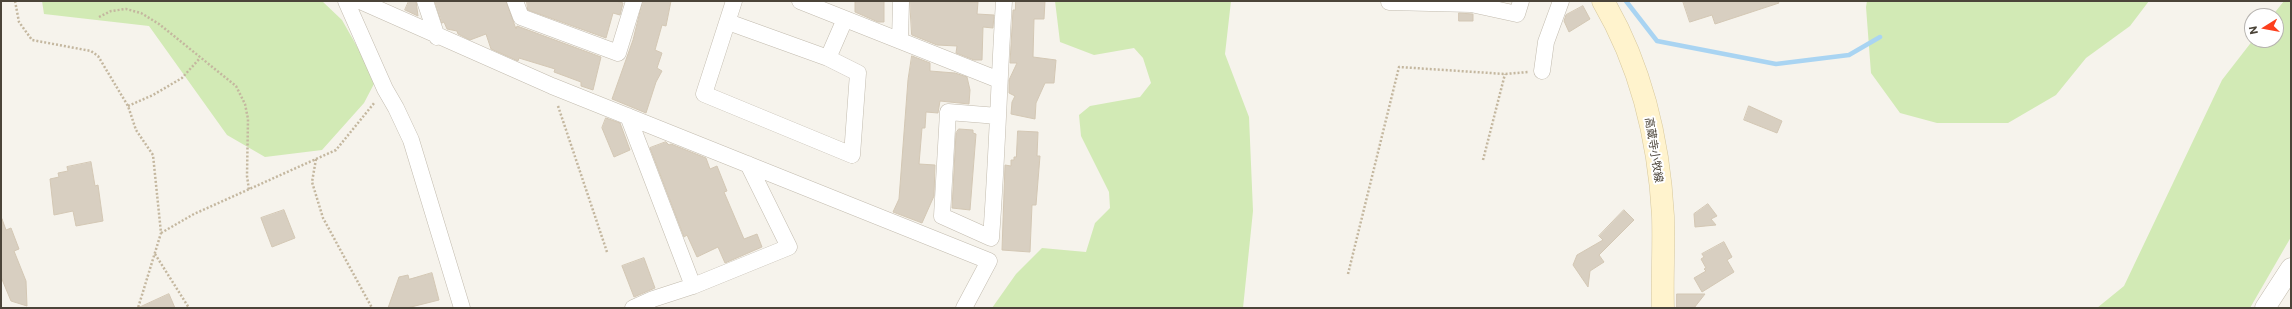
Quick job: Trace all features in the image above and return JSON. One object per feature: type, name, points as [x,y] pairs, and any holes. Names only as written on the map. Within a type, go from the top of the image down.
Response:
[{"type":"main road","name":"高蔵寺小牧線","points":[[1603,1],[1619,28],[1641,86],[1655,141],[1663,216],[1663,308]]},
{"type":"street","points":[[346,1],[385,90],[411,140],[462,308]]},
{"type":"street","points":[[360,1],[437,37],[552,86],[989,261],[964,308]]},
{"type":"street","points":[[425,1],[437,37]]},
{"type":"street","points":[[515,1],[521,17],[618,53],[634,1]]},
{"type":"street","points":[[728,22],[828,58],[858,73],[852,155],[704,94],[734,1]]},
{"type":"street","points":[[800,1],[999,80]]},
{"type":"street","points":[[900,41],[901,1]]},
{"type":"street","points":[[998,116],[948,112],[942,209],[942,216],[991,238],[998,152],[999,80],[1004,1]]},
{"type":"street","points":[[1389,2],[1471,4],[1517,14],[1521,1]]},
{"type":"street","points":[[1542,71],[1546,42],[1561,1]]},
{"type":"street","points":[[828,58],[845,19]]},
{"type":"street","points":[[628,116],[693,286]]},
{"type":"street","points":[[633,308],[653,299],[693,286],[789,247],[748,164]]},
{"type":"street","points":[[2265,308],[2291,268]]},
{"type":"path","points":[[15,1],[18,22],[32,40],[91,51],[98,56],[128,106],[136,130],[153,155],[161,233],[138,308]]},
{"type":"path","points":[[100,17],[111,11],[126,9],[141,13],[159,24],[236,86],[245,104],[248,119],[247,176],[249,190]]},
{"type":"path","points":[[128,106],[153,95],[182,78],[200,58]]},
{"type":"path","points":[[1348,274],[1399,67],[1505,74],[1542,71]]},
{"type":"path","points":[[1483,160],[1505,74]]},
{"type":"path","points":[[552,86],[607,252]]},
{"type":"path","points":[[161,233],[194,214],[336,150],[385,90]]},
{"type":"path","points":[[316,159],[312,182],[323,218],[372,308]]},
{"type":"path","points":[[155,253],[189,308]]},
{"type":"green space","points":[[42,1],[322,1],[342,20],[376,80],[364,103],[322,150],[265,157],[227,135],[149,26],[44,14]]},
{"type":"green space","points":[[1055,1],[1231,1],[1225,54],[1249,117],[1253,211],[1243,308],[992,308],[1016,274],[1042,248],[1086,252],[1095,223],[1110,208],[1109,192],[1081,136],[1079,115],[1090,106],[1140,97],[1151,83],[1143,58],[1134,48],[1094,55],[1060,42]]},
{"type":"green space","points":[[1867,1],[2149,1],[2130,26],[2086,58],[2056,95],[2008,123],[1937,123],[1900,113],[1871,73],[1866,7]]},
{"type":"green space","points":[[2284,1],[2291,1],[2291,237],[2250,308],[2097,308],[2124,286],[2222,80],[2247,48],[2284,48],[2284,8],[2278,8]]},
{"type":"building","points":[[409,1],[416,1],[418,16],[405,10]]},
{"type":"building","points":[[435,1],[506,1],[516,29],[517,26],[601,57],[593,90],[581,86],[581,82],[554,72],[555,69],[519,58],[518,61],[491,49],[486,34],[470,40],[458,34],[457,31],[447,29],[444,22],[442,23]]},
{"type":"building","points":[[527,1],[616,1],[623,3],[620,15],[613,13],[606,38],[528,10]]},
{"type":"building","points":[[643,1],[671,1],[666,26],[662,25],[655,50],[662,53],[657,68],[662,71],[656,82],[646,113],[612,99],[633,40]]},
{"type":"building","points":[[884,1],[884,22],[878,22],[855,12],[855,2]]},
{"type":"building","points":[[910,1],[978,2],[977,14],[994,15],[993,28],[983,27],[982,60],[974,60],[956,53],[957,46],[937,45],[912,35]]},
{"type":"building","points":[[1016,1],[1045,1],[1044,19],[1034,19],[1033,57],[1056,60],[1054,83],[1045,83],[1036,103],[1035,119],[1011,114],[1012,102],[1015,96],[1009,93],[1009,80],[1017,63],[1010,63],[1013,10],[1015,10]]},
{"type":"building","points":[[1683,1],[1778,1],[1779,3],[1715,24],[1712,15],[1690,22]]},
{"type":"building","points":[[1583,6],[1590,19],[1569,32],[1564,21],[1566,15]]},
{"type":"building","points":[[1459,13],[1473,14],[1473,21],[1459,21]]},
{"type":"building","points":[[912,56],[930,63],[930,71],[955,73],[967,77],[970,90],[969,104],[940,101],[938,113],[926,112],[925,128],[922,128],[919,164],[935,165],[934,196],[922,223],[893,212],[899,199],[908,80]]},
{"type":"building","points":[[1749,106],[1782,121],[1777,133],[1744,120]]},
{"type":"building","points":[[606,118],[620,123],[630,150],[614,157],[602,128]]},
{"type":"building","points":[[959,129],[973,130],[973,133],[976,134],[970,210],[952,208],[956,133]]},
{"type":"building","points":[[1018,131],[1038,132],[1037,156],[1040,156],[1036,205],[1032,205],[1030,252],[1002,250],[1005,165],[1011,166],[1011,160],[1014,160],[1014,157],[1016,157]]},
{"type":"building","points":[[666,142],[669,145],[671,144],[706,158],[710,169],[717,166],[727,191],[724,192],[744,239],[757,234],[762,247],[725,263],[718,247],[697,257],[687,235],[684,237],[650,148]]},
{"type":"building","points":[[91,162],[95,186],[98,185],[103,221],[76,226],[73,211],[54,215],[50,179],[59,177],[58,173],[68,171],[67,167]]},
{"type":"building","points":[[1708,204],[1717,216],[1711,219],[1716,225],[1695,227],[1694,214]]},
{"type":"building","points":[[284,210],[295,238],[272,247],[261,218]]},
{"type":"building","points":[[1624,210],[1634,220],[1599,255],[1604,262],[1590,271],[1588,287],[1573,265],[1577,255],[1603,240],[1599,236]]},
{"type":"building","points":[[2,219],[6,230],[11,228],[19,249],[14,251],[26,281],[27,306],[11,301],[1,277]]},
{"type":"building","points":[[1724,242],[1732,257],[1727,260],[1734,272],[1702,292],[1694,278],[1706,271],[1701,259],[1704,257],[1702,254]]},
{"type":"building","points":[[644,258],[655,288],[634,297],[622,266]]},
{"type":"building","points":[[432,273],[439,300],[407,308],[388,308],[399,277],[408,275],[409,279]]},
{"type":"building","points":[[169,294],[175,308],[138,308]]},
{"type":"building","points":[[1677,294],[1705,294],[1694,308],[1677,308]]},
{"type":"waterway","points":[[1626,1],[1657,41],[1776,64],[1849,55],[1880,37]]}]
